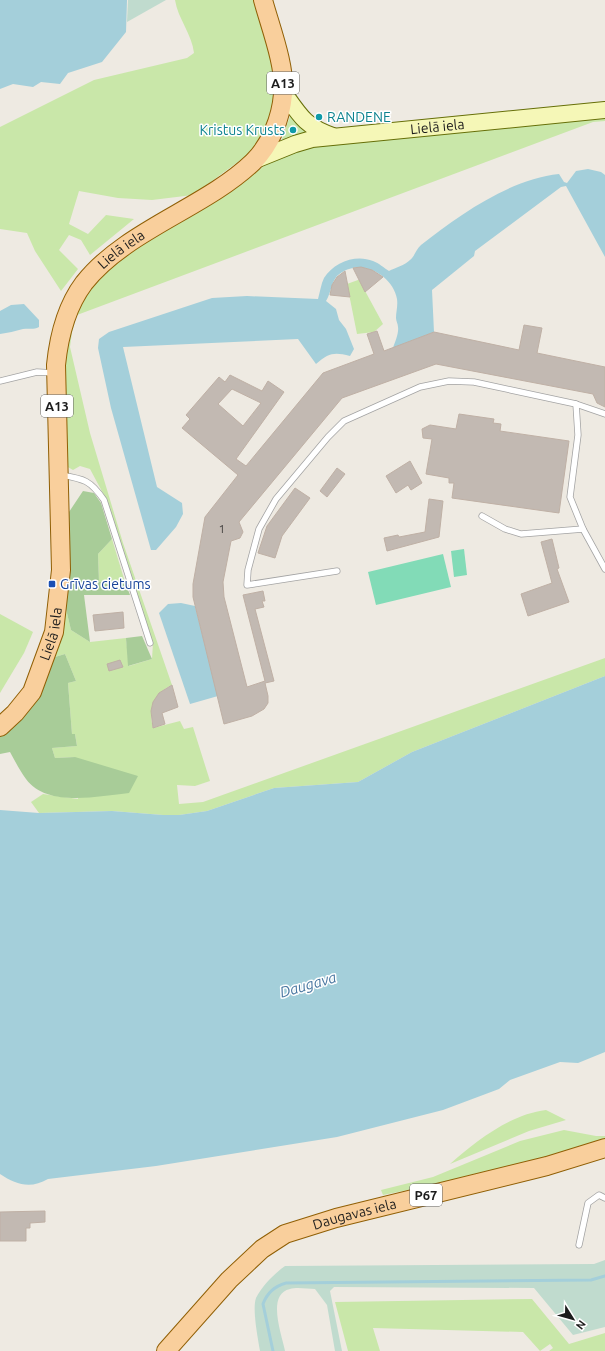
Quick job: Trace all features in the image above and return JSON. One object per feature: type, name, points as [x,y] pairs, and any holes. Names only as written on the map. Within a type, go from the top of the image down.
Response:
[{"type":"main road","name":"A13","points":[[253,161],[270,138],[280,114],[284,93],[283,74],[263,0]]},
{"type":"main road","points":[[284,93],[300,116],[317,130],[333,136]]},
{"type":"main road","name":"Lielā iela","points":[[0,727],[15,713],[32,692],[54,632],[61,570],[56,373],[59,336],[68,311],[84,283],[105,261],[133,241],[220,187],[253,161],[295,144],[333,136],[605,110]]},
{"type":"main road","name":"Daugavas iela","points":[[153,1351],[262,1250],[277,1238],[298,1229],[336,1218],[548,1166],[605,1148]]},
{"type":"main road","name":"Daugavas iela","points":[[166,1351],[217,1293]]},
{"type":"lane","points":[[0,381],[37,372],[56,373]]},
{"type":"lane","points":[[337,571],[247,585],[248,570],[259,530],[276,499],[328,437],[344,421],[420,387],[449,381],[474,382],[576,404],[605,414]]},
{"type":"lane","points":[[576,404],[578,435],[570,497],[583,529],[605,568]]},
{"type":"lane","points":[[59,475],[79,478],[94,486],[104,500],[150,643]]},
{"type":"lane","points":[[482,516],[505,529],[521,534],[583,529]]},
{"type":"lane","points":[[579,1244],[588,1203],[599,1195],[605,1198]]},
{"type":"green space","points":[[128,0],[166,0],[127,22]]},
{"type":"green space","points":[[175,0],[255,0],[275,69],[277,103],[263,140],[254,150],[193,195],[152,200],[118,198],[79,191],[69,224],[88,234],[106,215],[134,219],[90,255],[81,240],[69,235],[59,250],[78,269],[61,291],[35,251],[27,233],[0,229],[0,127],[94,80],[187,58],[194,53],[191,39],[179,14]]},
{"type":"green space","points":[[290,116],[294,117],[309,133],[283,140],[282,139]]},
{"type":"green space","points":[[605,116],[605,121],[593,122],[77,315],[72,332],[70,347],[90,433],[123,543],[172,685],[161,692],[154,702],[151,714],[153,728],[180,721],[184,729],[193,727],[210,781],[195,786],[177,785],[179,804],[203,802],[605,658],[605,676],[412,752],[358,782],[274,788],[207,811],[179,815],[112,811],[39,813],[31,802],[43,794],[78,799],[75,757],[55,758],[52,748],[77,746],[75,734],[72,734],[68,683],[76,681],[65,654],[55,657],[66,609],[71,630],[90,642],[126,638],[129,666],[152,659],[153,643],[105,497],[90,469],[80,466],[73,470],[66,466],[63,365],[69,327],[78,307],[97,280],[129,252],[264,166],[302,149],[342,141]]},
{"type":"green space","points":[[358,280],[363,280],[364,289],[383,324],[374,332],[357,334],[347,284]]},
{"type":"green space","points":[[83,491],[94,493],[101,503],[112,539],[98,554],[99,582],[125,582],[130,595],[84,595],[90,642],[71,630],[66,609],[69,512]]},
{"type":"green space","points":[[112,539],[125,582],[99,582],[98,554]]},
{"type":"green space","points":[[464,549],[467,575],[454,577],[451,551]]},
{"type":"green space","points":[[443,554],[451,587],[376,605],[368,572]]},
{"type":"green space","points":[[0,614],[33,632],[24,653],[0,693]]},
{"type":"green space","points":[[142,636],[152,659],[128,666],[126,638]]},
{"type":"green space","points":[[65,654],[76,681],[68,683],[72,734],[75,734],[77,746],[52,748],[55,758],[75,757],[138,776],[129,793],[88,798],[60,797],[47,794],[35,788],[26,779],[10,752],[0,754],[0,735],[38,695],[55,657]]},
{"type":"green space","points":[[546,1110],[566,1120],[529,1131],[450,1164],[471,1146],[507,1123],[520,1117]]},
{"type":"green space","points":[[564,1130],[596,1136],[605,1136],[605,1141],[492,1173],[383,1195],[381,1190],[433,1177],[520,1141]]},
{"type":"green space","points":[[605,1260],[605,1327],[573,1335],[534,1288],[334,1287],[330,1291],[342,1351],[335,1351],[327,1305],[315,1289],[296,1288],[283,1292],[277,1307],[277,1316],[285,1351],[260,1351],[255,1316],[256,1298],[269,1280],[285,1266],[594,1264]]},
{"type":"green space","points":[[532,1299],[569,1344],[605,1333],[605,1351],[549,1351],[553,1348],[550,1344],[540,1351],[523,1332],[373,1328],[380,1351],[348,1351],[335,1302]]},
{"type":"water","points":[[0,0],[127,0],[126,32],[102,62],[68,73],[60,84],[41,82],[33,87],[13,84],[0,89]]},
{"type":"water","points":[[588,169],[601,172],[605,175],[605,257],[566,186],[561,187],[475,251],[474,256],[432,290],[434,332],[393,348],[397,338],[398,329],[396,318],[397,299],[394,290],[382,275],[364,268],[345,270],[337,276],[333,282],[326,301],[336,309],[339,320],[346,329],[354,349],[350,356],[332,354],[316,364],[298,339],[123,347],[157,487],[182,503],[183,514],[176,527],[156,550],[151,550],[111,408],[98,348],[99,339],[109,332],[212,298],[247,296],[318,299],[324,278],[328,272],[339,264],[360,258],[373,261],[389,271],[408,262],[421,245],[452,222],[486,200],[522,183],[541,177],[559,174],[564,182],[567,183],[576,171]]},
{"type":"water","points":[[24,304],[39,320],[39,327],[0,334],[0,311],[11,305]]},
{"type":"water","points":[[181,603],[195,606],[218,696],[190,704],[159,613],[168,604]]},
{"type":"water","name":"Daugava","points":[[605,676],[605,1052],[578,1063],[560,1062],[510,1080],[499,1089],[443,1110],[337,1137],[156,1166],[48,1179],[30,1185],[12,1181],[0,1174],[0,810],[39,813],[112,811],[179,815],[207,811],[274,788],[358,782],[412,752]]},
{"type":"building","points":[[361,267],[372,270],[383,277],[365,292],[353,268]]},
{"type":"building","points":[[345,271],[350,297],[330,295],[332,285],[337,277]]},
{"type":"building","points":[[524,325],[542,328],[537,353],[605,367],[605,407],[597,403],[593,394],[436,364],[342,398],[239,522],[243,532],[240,538],[231,541],[223,582],[224,597],[247,687],[265,681],[243,595],[263,591],[265,601],[262,601],[264,607],[255,609],[274,681],[265,683],[268,703],[264,709],[252,716],[224,724],[193,597],[193,584],[205,517],[238,475],[182,428],[190,419],[186,415],[219,377],[225,382],[230,375],[262,391],[268,381],[284,392],[236,459],[246,466],[323,373],[374,354],[367,334],[377,331],[384,351],[434,332],[519,350]],"holes":[[[232,389],[261,403],[243,426],[218,404]]]},
{"type":"building","points":[[459,414],[494,419],[493,423],[501,424],[500,431],[569,441],[559,513],[452,498],[454,483],[449,483],[449,478],[426,474],[432,439],[423,438],[422,429],[430,425],[456,429]]},
{"type":"building","points":[[410,461],[422,483],[411,490],[408,485],[396,493],[386,476]]},
{"type":"building","points":[[337,468],[345,474],[327,497],[320,491]]},
{"type":"building","points":[[295,488],[310,498],[282,536],[275,558],[258,553],[267,526]]},
{"type":"building","points":[[429,499],[443,501],[439,537],[387,551],[384,538],[425,532]]},
{"type":"building","points":[[552,539],[559,568],[557,569],[569,602],[528,616],[521,594],[552,583],[541,542]]},
{"type":"building","points":[[123,612],[124,628],[95,631],[93,615]]},
{"type":"building","points":[[120,660],[123,667],[109,671],[107,664]]},
{"type":"building","points":[[172,685],[178,707],[162,713],[165,724],[153,728],[151,711],[153,702],[159,693]]},
{"type":"building","points":[[45,1211],[45,1222],[30,1223],[30,1228],[26,1228],[26,1241],[0,1241],[0,1212]]},
{"type":"waterway","points":[[273,1351],[263,1304],[272,1290],[286,1283],[591,1280],[605,1276]]},
{"type":"place","name":"RANDENE","points":[[319,117]]},
{"type":"place","name":"Kristus Krusts","points":[[293,130]]},
{"type":"place","name":"Grīvas cietums","points":[[52,584]]}]
